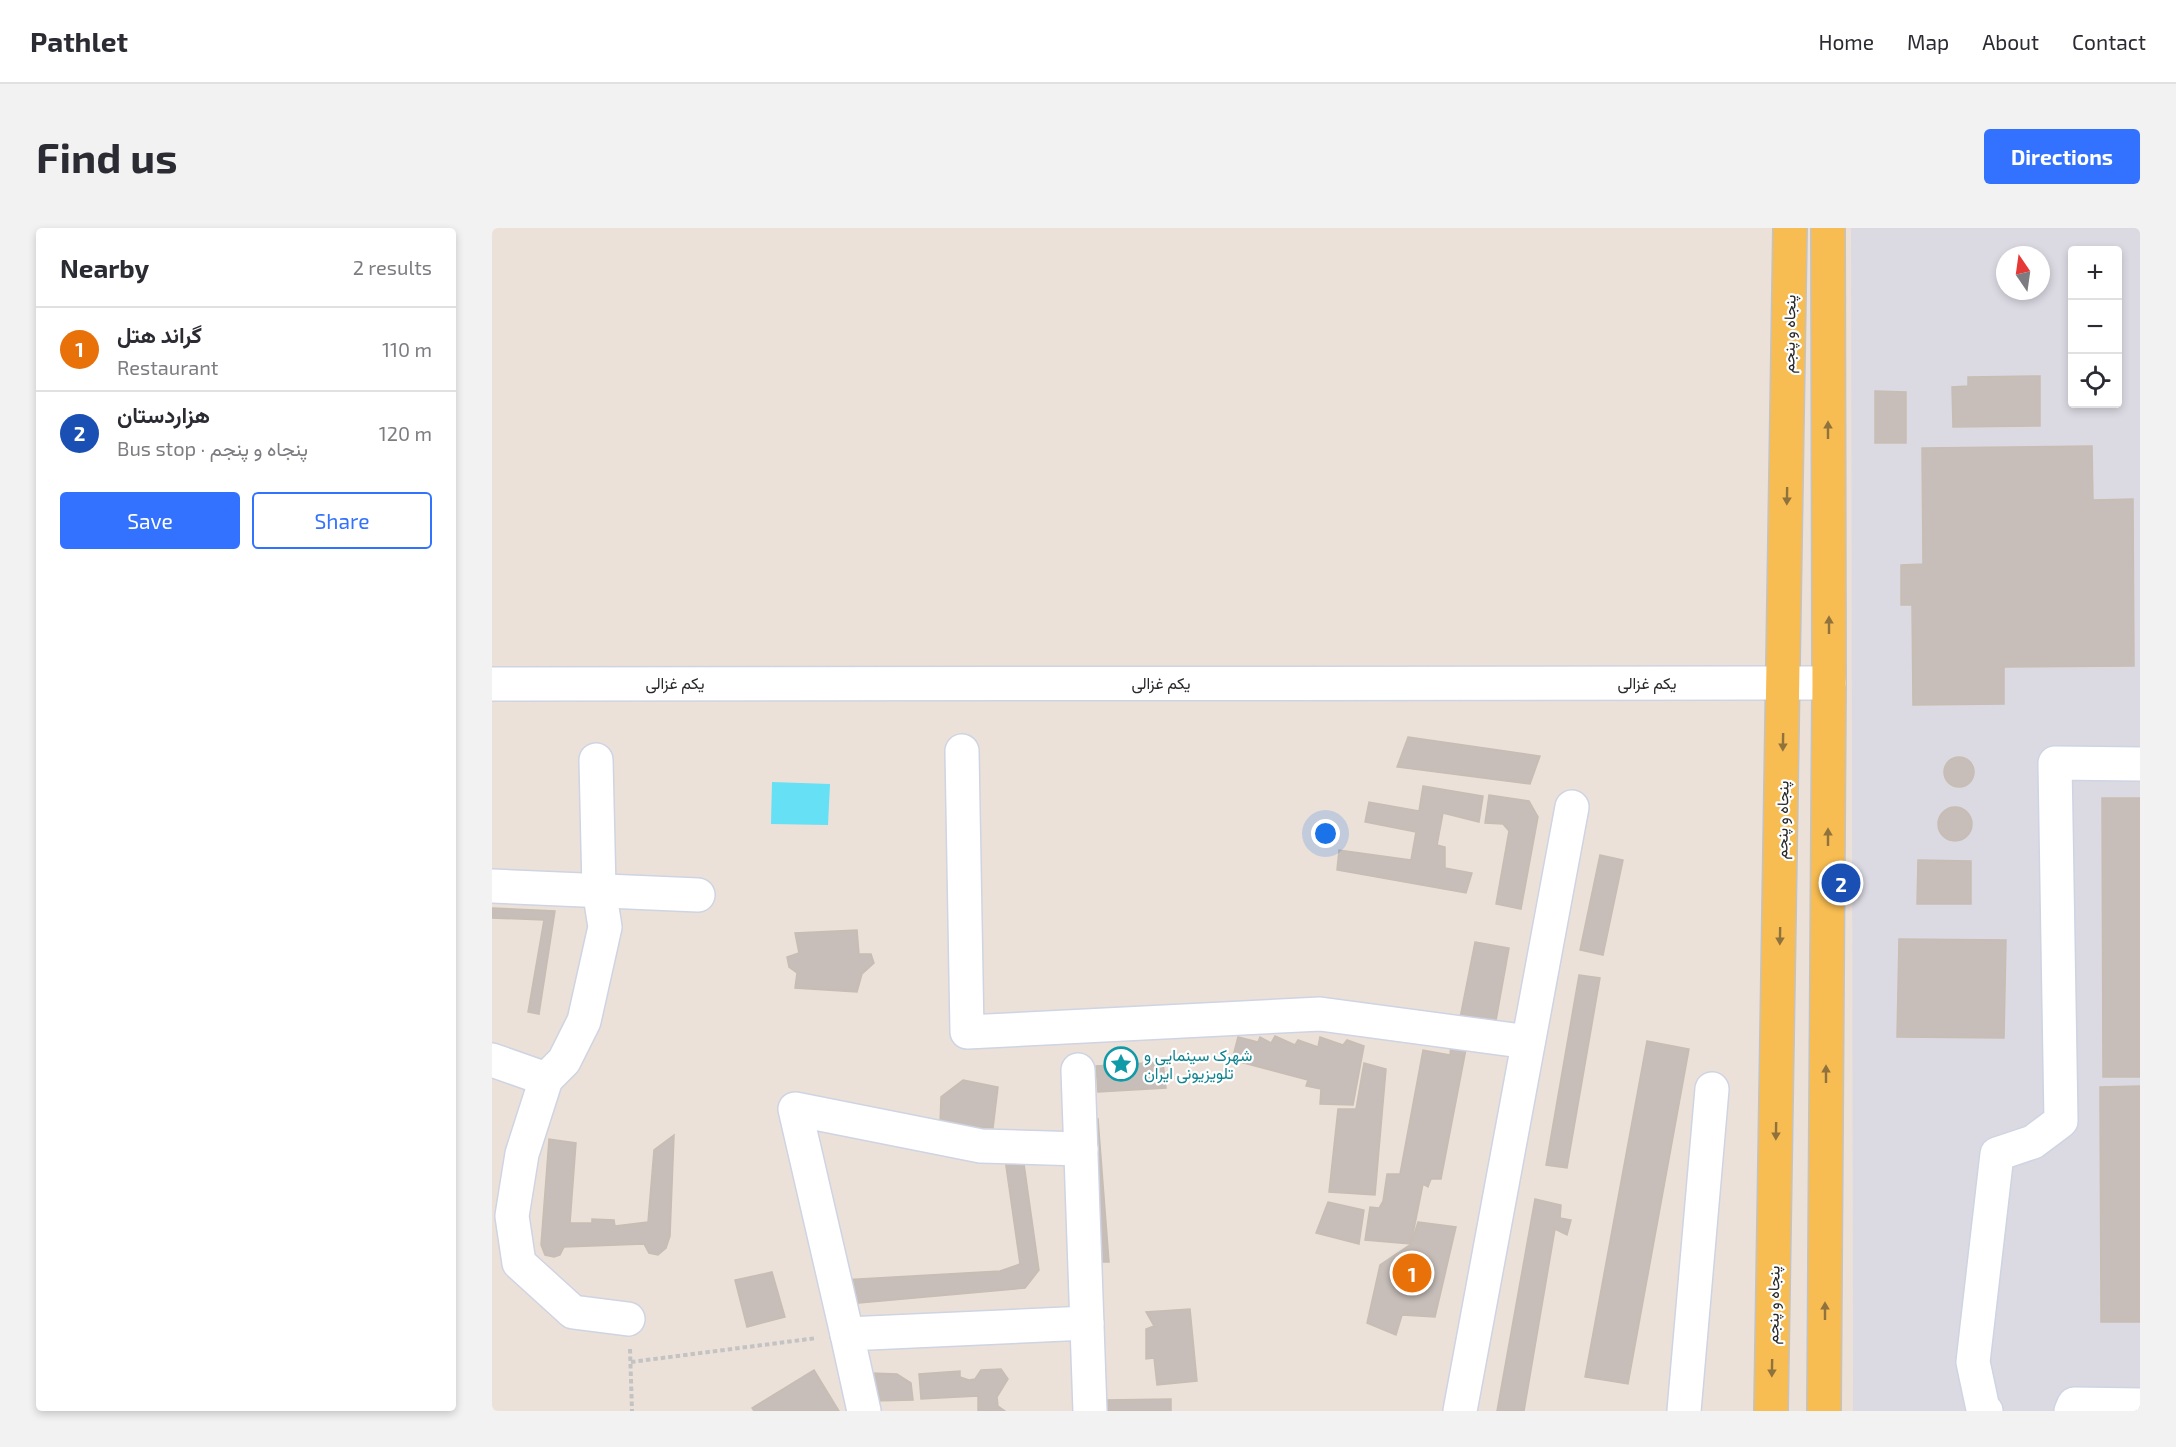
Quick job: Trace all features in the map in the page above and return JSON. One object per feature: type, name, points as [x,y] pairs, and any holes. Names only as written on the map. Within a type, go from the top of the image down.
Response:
[{"type":"main road","name":"پنجاه و پنجم","points":[[1771,1411],[1790,228]]},
{"type":"main road","points":[[1824,1411],[1829,683],[1828,228]]},
{"type":"street","name":"یکم غزالی","points":[[492,684],[1829,683]]},
{"type":"street","points":[[962,751],[967,1032],[1320,1014],[1528,1042]]},
{"type":"street","points":[[596,760],[599,889],[605,927],[585,1021],[564,1061],[546,1079],[522,1154],[512,1216],[519,1263],[573,1312],[628,1319]]},
{"type":"street","points":[[1986,1411],[1983,1409],[1973,1362],[1997,1154],[2033,1142],[2061,1121],[2055,763],[2140,764]]},
{"type":"street","points":[[1460,1411],[1572,807]]},
{"type":"street","points":[[492,886],[698,895]]},
{"type":"street","points":[[492,1060],[546,1079]]},
{"type":"street","points":[[1078,1070],[1090,1411]]},
{"type":"street","points":[[1683,1411],[1712,1089]]},
{"type":"street","points":[[864,1411],[795,1109],[981,1146],[1081,1149]]},
{"type":"street","points":[[847,1334],[1087,1323]]},
{"type":"street","points":[[2071,1411],[2074,1404],[2140,1405]]},
{"type":"path","points":[[632,1411],[631,1362],[847,1334]]},
{"type":"shaded area","points":[[1851,228],[2140,228],[2140,1411],[1853,1411]]},
{"type":"water","points":[[772,782],[830,784],[828,825],[771,824]]},
{"type":"building","points":[[2040,376],[2040,426],[1953,427],[1952,387],[1968,386],[1968,377]]},
{"type":"building","points":[[1875,391],[1906,392],[1906,443],[1875,443]]},
{"type":"building","points":[[2092,446],[2093,500],[2133,499],[2134,666],[2004,667],[2004,704],[1913,705],[1912,605],[1901,605],[1901,565],[1923,564],[1922,448]]},
{"type":"building","points":[[1408,737],[1540,756],[1530,784],[1397,767]]},
{"type":"building","points":[[1959,757],[1970,761],[1974,772],[1970,783],[1959,787],[1948,783],[1944,772],[1948,761]]},
{"type":"building","points":[[1423,786],[1483,796],[1479,822],[1443,813],[1437,845],[1445,847],[1445,868],[1472,873],[1466,893],[1337,870],[1339,850],[1411,860],[1416,832],[1365,822],[1369,802],[1419,811]]},
{"type":"building","points":[[1489,795],[1529,801],[1538,817],[1521,909],[1496,904],[1509,831],[1503,824],[1485,823]]},
{"type":"building","points":[[2102,798],[2140,798],[2140,1077],[2103,1077]]},
{"type":"building","points":[[1955,807],[1967,812],[1972,824],[1967,836],[1955,841],[1943,836],[1938,824],[1943,812]]},
{"type":"building","points":[[1600,855],[1623,860],[1603,955],[1580,950]]},
{"type":"building","points":[[1918,860],[1971,861],[1971,904],[1917,904]]},
{"type":"building","points":[[492,908],[555,911],[539,1014],[528,1012],[544,920],[492,918]]},
{"type":"building","points":[[857,930],[859,954],[871,954],[874,963],[862,974],[857,992],[795,988],[797,973],[789,967],[787,957],[799,953],[795,933]]},
{"type":"building","points":[[1899,939],[2006,940],[2004,1038],[1897,1037]]},
{"type":"building","points":[[1475,942],[1509,948],[1495,1026],[1460,1018]]},
{"type":"building","points":[[1579,975],[1600,978],[1567,1168],[1546,1165]]},
{"type":"building","points":[[1275,1036],[1295,1045],[1298,1040],[1318,1047],[1320,1037],[1343,1045],[1347,1040],[1364,1046],[1353,1105],[1320,1104],[1321,1089],[1306,1086],[1308,1080],[1232,1060],[1238,1037],[1258,1042],[1260,1037],[1271,1043]]},
{"type":"building","points":[[1647,1041],[1689,1049],[1628,1384],[1585,1377]]},
{"type":"building","points":[[1451,1045],[1466,1049],[1441,1179],[1431,1179],[1428,1187],[1423,1184],[1411,1244],[1365,1240],[1370,1207],[1379,1208],[1383,1201],[1387,1174],[1400,1174],[1423,1050],[1450,1055]]},
{"type":"building","points":[[1163,1062],[1166,1088],[1098,1092],[1096,1066]]},
{"type":"building","points":[[1364,1063],[1386,1069],[1375,1195],[1329,1192],[1338,1109],[1356,1109]]},
{"type":"building","points":[[963,1080],[998,1087],[993,1128],[940,1125],[941,1097]]},
{"type":"building","points":[[2140,1086],[2140,1322],[2101,1322],[2100,1087]]},
{"type":"building","points":[[1098,1119],[1109,1262],[1091,1262],[1087,1121]]},
{"type":"building","points":[[674,1135],[670,1236],[666,1248],[658,1255],[649,1253],[644,1244],[564,1247],[560,1255],[554,1257],[545,1255],[541,1245],[549,1139],[576,1143],[570,1223],[592,1223],[592,1219],[614,1220],[615,1226],[648,1222],[654,1150]]},
{"type":"building","points":[[1023,1157],[1039,1270],[1025,1288],[848,1304],[842,1280],[1000,1271],[1020,1264],[1005,1159]]},
{"type":"building","points":[[1535,1199],[1561,1205],[1560,1218],[1571,1220],[1567,1235],[1555,1229],[1524,1411],[1497,1411]]},
{"type":"building","points":[[1328,1202],[1364,1210],[1359,1244],[1316,1233]]},
{"type":"building","points":[[1418,1222],[1456,1227],[1435,1317],[1402,1315],[1396,1335],[1367,1323],[1380,1265],[1411,1244]]},
{"type":"building","points":[[772,1272],[785,1317],[747,1327],[735,1280]]},
{"type":"building","points":[[1190,1309],[1197,1381],[1157,1385],[1154,1358],[1146,1359],[1146,1329],[1154,1326],[1146,1312]]},
{"type":"building","points":[[1001,1369],[1008,1379],[997,1397],[998,1406],[1005,1411],[978,1411],[978,1396],[921,1399],[919,1374],[960,1371],[960,1377],[969,1380],[975,1379],[981,1370]]},
{"type":"building","points":[[814,1370],[839,1411],[754,1411],[752,1408]]},
{"type":"building","points":[[870,1373],[897,1374],[911,1383],[913,1400],[873,1401]]},
{"type":"building","points":[[1171,1399],[1171,1411],[1097,1411],[1105,1400]]},
{"type":"place","name":"هزاردستان","points":[[1841,883]]},
{"type":"place","name":"شهرک سینمایی و تلویزیونی ایران","points":[[1121,1064]]},
{"type":"place","name":"گراند هتل","points":[[1412,1273]]}]
